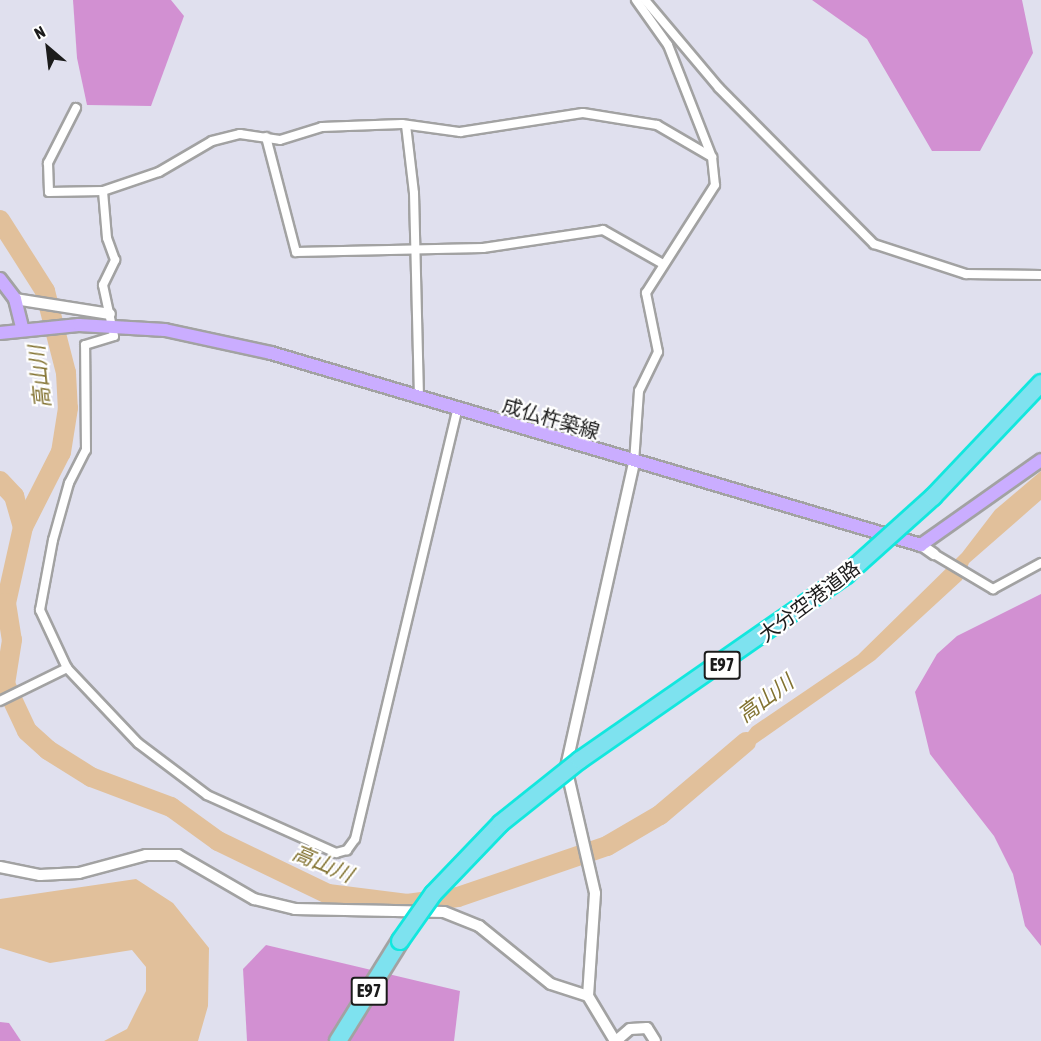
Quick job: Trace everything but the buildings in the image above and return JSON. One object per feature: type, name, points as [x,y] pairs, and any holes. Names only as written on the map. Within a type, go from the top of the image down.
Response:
[{"type":"highway","name":"大分空港道路","points":[[338,1041],[400,940],[433,894],[501,823],[580,760],[846,574],[933,497],[1041,383]]},
{"type":"highway","name":"大分空港道路","points":[[345,1041],[400,940]]},
{"type":"main road","points":[[0,279],[15,298],[29,330]]},
{"type":"main road","name":"成仏杵築線","points":[[0,333],[79,326],[114,326],[165,330],[271,353],[457,411],[921,545]]},
{"type":"main road","points":[[921,545],[1041,460]]},
{"type":"street","points":[[636,0],[668,45],[712,157],[716,185],[646,293],[658,352],[639,391],[634,463],[566,767],[591,871],[596,922],[588,996],[616,1041],[630,1029],[647,1028],[655,1041]]},
{"type":"street","points":[[645,0],[719,88],[874,244],[931,267],[966,274],[1041,275]]},
{"type":"street","points":[[76,108],[51,156],[49,192],[104,191],[159,172],[212,141],[240,134],[280,140],[322,127],[406,125],[460,132],[584,113],[657,125],[712,157]]},
{"type":"street","points":[[406,125],[416,250],[419,399]]},
{"type":"street","points":[[266,137],[296,252],[483,248],[603,230],[663,264]]},
{"type":"street","points":[[104,191],[107,238],[115,260],[104,274],[114,326],[109,340],[85,345],[86,450],[69,483],[42,588],[45,624],[67,668],[138,743],[207,795],[336,853],[347,850],[355,839],[457,411]]},
{"type":"street","points":[[15,298],[110,314]]},
{"type":"street","points":[[921,545],[988,587],[1000,590],[1041,563]]},
{"type":"street","points":[[1,700],[67,668]]},
{"type":"street","points":[[0,867],[40,875],[79,873],[146,855],[178,855],[254,898],[295,909],[444,912],[479,926],[551,984],[588,996]]},
{"type":"shaded area","points":[[73,0],[171,0],[184,16],[151,106],[87,105],[77,58]]},
{"type":"shaded area","points":[[812,0],[1022,0],[1033,53],[980,151],[932,151],[867,39]]},
{"type":"shaded area","points":[[1041,471],[1041,500],[969,563],[962,580],[875,660],[720,769],[752,727],[858,655],[962,553],[995,510]]},
{"type":"shaded area","points":[[1041,594],[1041,946],[1025,926],[1013,874],[994,836],[930,754],[915,692],[937,654],[957,636]]},
{"type":"shaded area","points":[[136,879],[173,903],[209,948],[208,1006],[198,1041],[104,1041],[127,1029],[146,991],[146,967],[132,950],[50,963],[0,948],[0,899]]},
{"type":"shaded area","points":[[266,945],[460,991],[454,1041],[247,1041],[243,969]]},
{"type":"shaded area","points":[[0,1022],[9,1023],[21,1041],[0,1041]]},
{"type":"waterway","name":"高山川","points":[[0,220],[45,291],[66,373],[68,408],[61,452],[23,527],[6,603],[12,640],[5,684],[27,731],[48,750],[91,777],[171,807],[218,841],[328,894],[407,904],[458,897],[607,846],[660,815],[746,742]]},
{"type":"waterway","points":[[0,481],[14,496],[23,527]]}]
